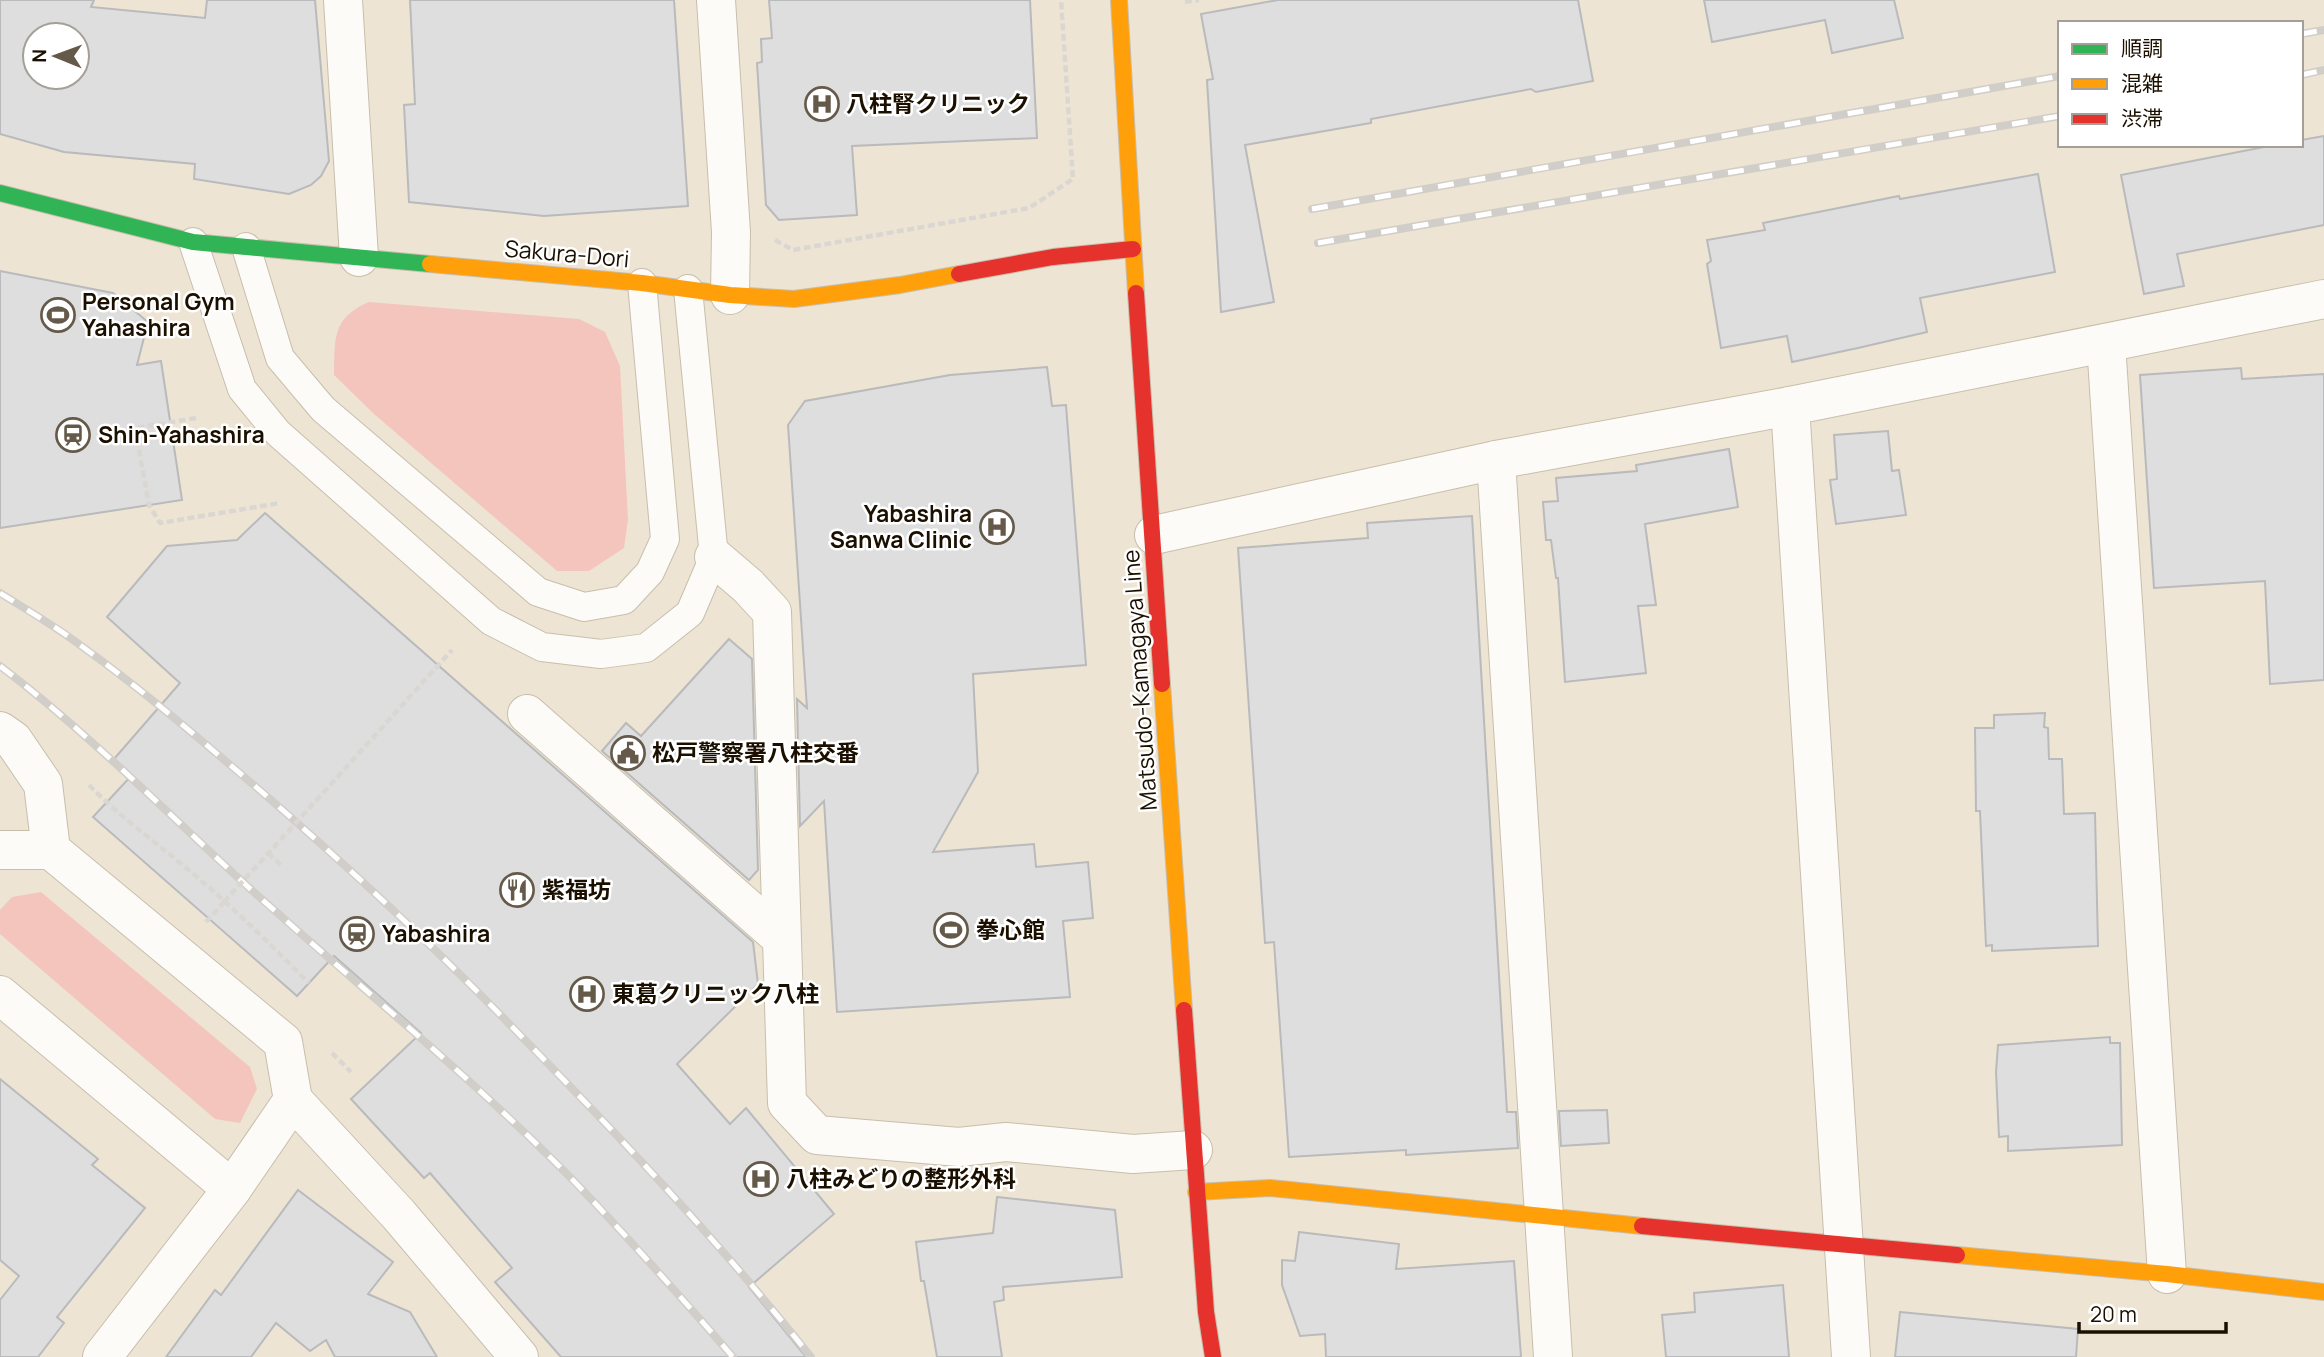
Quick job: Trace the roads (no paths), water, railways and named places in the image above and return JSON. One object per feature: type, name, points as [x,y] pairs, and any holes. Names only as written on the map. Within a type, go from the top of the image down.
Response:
[{"type":"street","points":[[343,0],[359,257]]},
{"type":"street","points":[[716,0],[731,232],[730,295]]},
{"type":"street","name":"Matsudo-Kamagaya Line","points":[[1119,0],[1193,1150],[1206,1312],[1213,1357]]},
{"type":"street","name":"Sakura-Dori","points":[[0,193],[193,242],[794,299],[900,285],[1053,257],[1133,249]]},
{"type":"street","points":[[1154,536],[1496,460],[1790,406],[2324,299]]},
{"type":"street","points":[[2106,343],[2167,1274]]},
{"type":"street","points":[[1790,406],[1851,1357]]},
{"type":"street","points":[[1496,460],[1553,1357]]},
{"type":"street","points":[[714,557],[748,586],[772,612],[786,1103],[817,1135],[959,1147],[1006,1142],[1133,1154],[1193,1150]]},
{"type":"street","points":[[527,714],[780,937]]},
{"type":"street","points":[[0,731],[13,740],[43,784],[51,850]]},
{"type":"street","points":[[0,850],[51,850],[283,1042],[293,1100],[399,1215],[519,1357]]},
{"type":"street","points":[[0,995],[232,1189]]},
{"type":"street","points":[[102,1357],[232,1189],[293,1100]]},
{"type":"street","points":[[1196,1192],[1270,1188],[1545,1217],[2167,1274],[2324,1292]]},
{"type":"lane","points":[[193,242],[242,389],[278,433],[491,621],[542,648],[601,654],[646,648],[690,613],[714,557],[688,289]]},
{"type":"lane","points":[[246,247],[281,358],[323,409],[538,592],[584,607],[624,600],[650,572],[665,539],[642,283]]},
{"type":"railway","points":[[2303,34],[2324,30]]},
{"type":"railway","points":[[2303,75],[2324,70]]},
{"type":"railway","points":[[1312,209],[2058,76]]},
{"type":"railway","points":[[1318,243],[2058,116]]},
{"type":"railway","points":[[0,593],[70,638],[142,692],[278,806],[384,902],[454,968],[633,1153],[742,1274],[811,1357]]},
{"type":"railway","points":[[0,666],[99,748],[256,894],[455,1068],[532,1140],[612,1221],[733,1357]]},
{"type":"place","name":"八柱腎クリニック","points":[[822,104]]},
{"type":"place","name":"Personal Gym Yahashira","points":[[58,315]]},
{"type":"place","name":"Shin-Yahashira","points":[[73,435]]},
{"type":"place","name":"Yabashira Sanwa Clinic","points":[[997,527]]},
{"type":"place","name":"松戸警察署八柱交番","points":[[628,753]]},
{"type":"place","name":"紫福坊","points":[[517,890]]},
{"type":"place","name":"拳心館","points":[[951,930]]},
{"type":"place","name":"Yabashira","points":[[357,934]]},
{"type":"place","name":"東葛クリニック八柱","points":[[587,994]]},
{"type":"place","name":"八柱みどりの整形外科","points":[[761,1179]]}]
